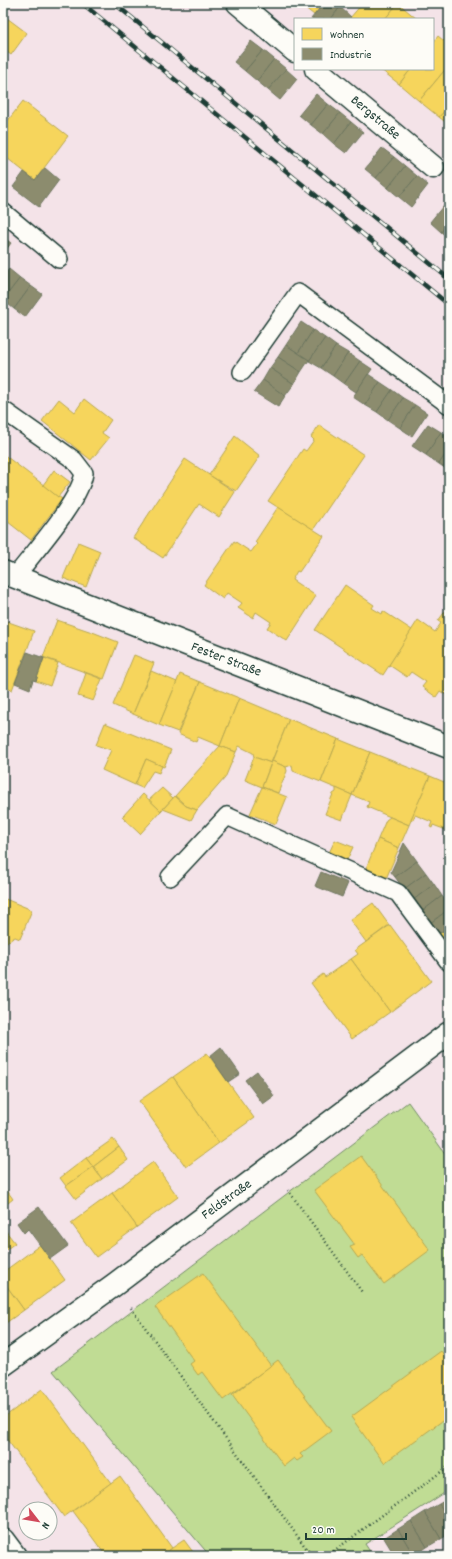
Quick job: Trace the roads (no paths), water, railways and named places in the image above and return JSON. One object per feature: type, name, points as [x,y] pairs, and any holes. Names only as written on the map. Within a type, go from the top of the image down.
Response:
[{"type":"street","points":[[238,3],[294,50]]},
{"type":"street","name":"Bergstraße","points":[[317,70],[433,167]]},
{"type":"street","name":"Fester Straße","points":[[9,574],[449,747]]},
{"type":"street","name":"Feldstraße","points":[[3,1365],[114,1285],[449,1033]]},
{"type":"street","points":[[3,1540],[15,1556]]},
{"type":"lane","points":[[3,212],[59,259]]},
{"type":"lane","points":[[242,372],[298,293],[449,404]]},
{"type":"lane","points":[[3,410],[74,460],[84,473],[83,483],[72,501],[9,574]]},
{"type":"lane","points":[[170,877],[227,816],[398,893],[449,962]]},
{"type":"railway","points":[[82,3],[449,305]]},
{"type":"railway","points":[[114,3],[449,279]]}]
